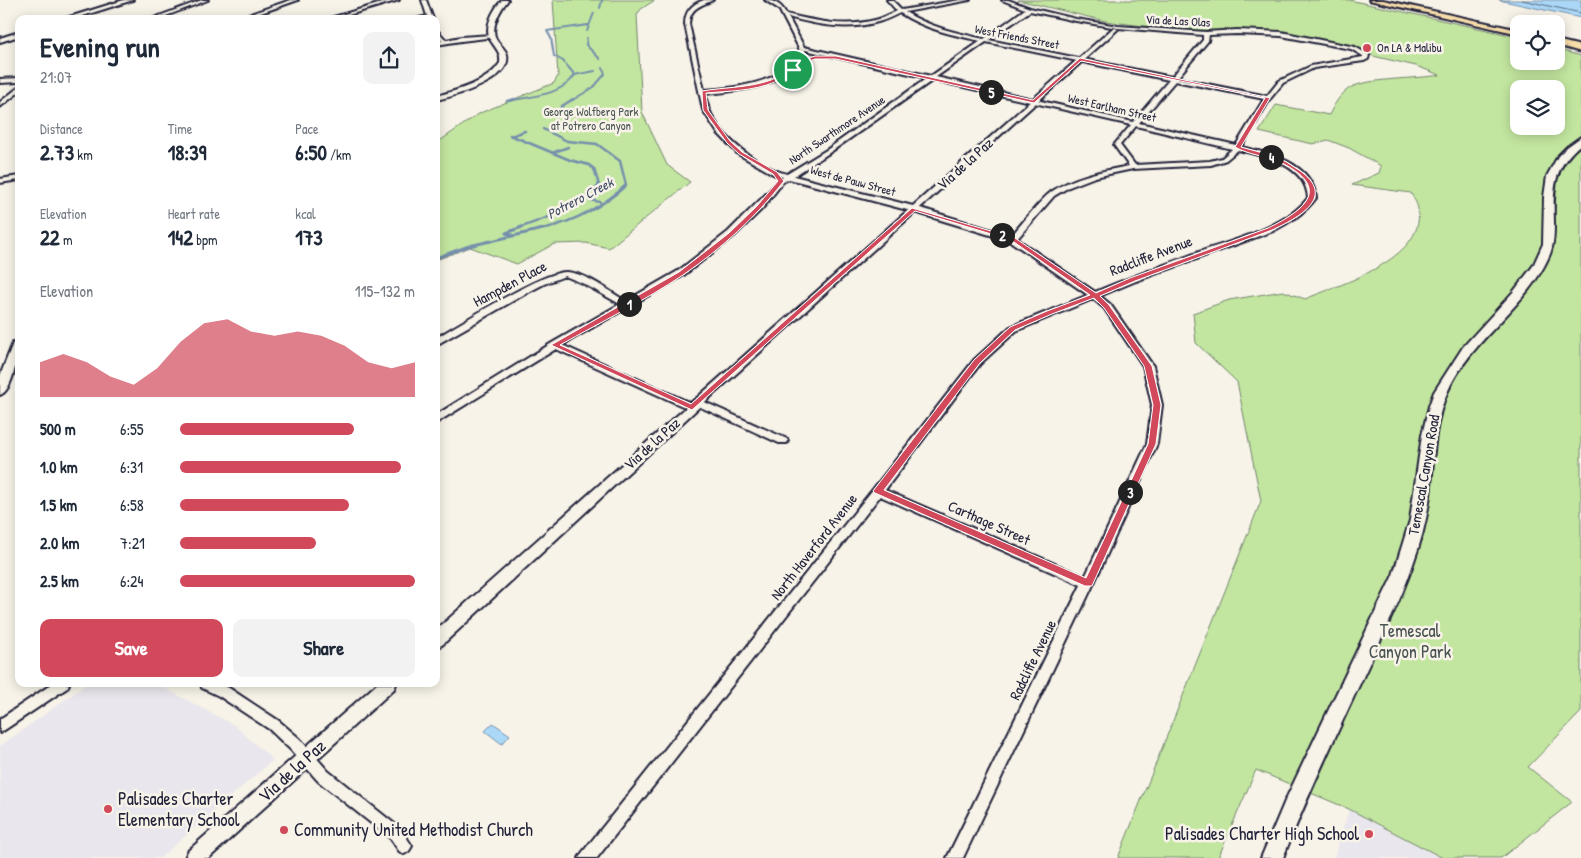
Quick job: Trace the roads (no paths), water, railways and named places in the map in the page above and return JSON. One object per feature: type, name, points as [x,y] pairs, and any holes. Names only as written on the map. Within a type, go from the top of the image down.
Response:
[{"type":"highway","points":[[1373,0],[1510,30]]},
{"type":"highway","points":[[1565,45],[1581,49]]},
{"type":"main road","name":"Temescal Canyon Road","points":[[1272,858],[1292,808],[1398,584],[1420,511],[1431,427],[1441,393],[1460,361],[1519,293],[1545,255],[1549,233],[1548,189],[1552,173],[1564,154],[1581,140]]},
{"type":"street","points":[[79,15],[130,0]]},
{"type":"street","points":[[164,15],[205,0]]},
{"type":"street","points":[[250,15],[296,0]]},
{"type":"street","points":[[343,15],[397,0]]},
{"type":"street","points":[[424,0],[429,15]]},
{"type":"street","points":[[440,97],[477,85],[500,69],[504,62],[504,55],[492,37],[494,15],[505,0]]},
{"type":"street","name":"West de Pauw Street","points":[[711,0],[696,4],[687,17],[706,110],[728,142],[740,153],[775,173],[914,209],[1013,239],[1095,296]]},
{"type":"street","points":[[703,92],[753,87],[774,81],[809,59],[802,48],[798,30],[779,5],[768,0]]},
{"type":"street","name":"West Friends Street","points":[[889,0],[898,12],[931,27],[983,40],[1268,98]]},
{"type":"street","points":[[798,30],[818,24],[877,21],[898,12],[968,0]]},
{"type":"street","name":"Via de Las Olas","points":[[1004,0],[1029,9],[1118,27],[1206,34],[1237,32],[1281,34],[1353,48],[1365,53],[1366,58],[1314,67],[1299,72],[1281,82],[1268,98]]},
{"type":"street","name":"North Swarthmore Avenue","points":[[440,416],[555,345],[627,306],[681,273],[731,234],[759,207],[781,181],[791,176],[1029,9]]},
{"type":"street","points":[[786,15],[818,24]]},
{"type":"street","name":"Via de la Paz","points":[[440,636],[1115,29]]},
{"type":"street","points":[[1133,167],[1117,145],[1206,40],[1206,34]]},
{"type":"street","points":[[0,40],[15,35]]},
{"type":"street","points":[[440,36],[444,42]]},
{"type":"street","points":[[440,43],[492,37]]},
{"type":"street","name":"West Earlham Street","points":[[802,48],[836,58],[1238,147]]},
{"type":"street","name":"West Earlham Street","points":[[809,59],[836,58]]},
{"type":"street","points":[[0,75],[15,74]]},
{"type":"street","points":[[0,81],[15,80]]},
{"type":"street","points":[[0,105],[15,92]]},
{"type":"street","points":[[1013,239],[1052,195],[1067,186],[1093,176],[1133,167],[1211,163],[1229,156],[1238,147],[1268,98]]},
{"type":"street","name":"Radcliffe Avenue","points":[[955,858],[1088,583],[1152,444],[1157,405],[1148,366],[1106,306],[1095,296],[1133,279],[1290,220],[1304,209],[1312,198],[1313,191],[1307,178],[1282,161],[1238,147]]},
{"type":"street","points":[[775,173],[781,181]]},
{"type":"street","points":[[0,181],[15,179]]},
{"type":"street","name":"Hampden Place","points":[[440,340],[544,280],[564,274],[578,278],[627,306]]},
{"type":"street","name":"North Haverford Avenue","points":[[587,858],[878,491],[977,362],[1013,329],[1049,312],[1095,296]]},
{"type":"street","points":[[555,345],[783,441]]},
{"type":"street","points":[[0,391],[15,352]]},
{"type":"street","name":"Carthage Street","points":[[878,491],[1088,583]]},
{"type":"street","points":[[0,727],[58,687]]},
{"type":"street","points":[[214,687],[274,725],[323,776],[396,834],[404,846]]},
{"type":"street","name":"Via de la Paz","points":[[195,858],[385,687]]},
{"type":"water","points":[[1499,0],[1581,0],[1581,18]]},
{"type":"water","points":[[493,723],[510,735],[502,744],[485,731]]},
{"type":"waterway","name":"Potrero Creek","points":[[600,8],[602,0]]},
{"type":"waterway","name":"Potrero Creek","points":[[587,31],[594,13]]},
{"type":"waterway","points":[[575,75],[563,61],[554,56],[551,38],[547,31],[588,25]]},
{"type":"waterway","name":"Potrero Creek","points":[[587,38],[586,45],[600,59]]},
{"type":"waterway","name":"Potrero Creek","points":[[571,101],[594,87],[605,74],[603,68]]},
{"type":"waterway","points":[[575,75],[595,71]]},
{"type":"waterway","points":[[509,101],[554,91],[569,82],[575,75]]},
{"type":"waterway","points":[[507,101],[515,99]]},
{"type":"waterway","name":"Potrero Creek","points":[[556,114],[562,106],[573,99]]},
{"type":"waterway","name":"Potrero Creek","points":[[543,129],[567,141],[597,144],[620,161],[626,185],[609,199],[589,211],[547,228]]},
{"type":"waterway","points":[[512,136],[525,131]]},
{"type":"waterway","points":[[512,136],[553,153]]},
{"type":"waterway","points":[[553,153],[568,147]]},
{"type":"waterway","points":[[519,228],[572,206],[599,185],[594,169],[589,165],[553,153]]},
{"type":"waterway","points":[[585,199],[600,202]]},
{"type":"waterway","points":[[512,235],[506,233],[522,227]]},
{"type":"waterway","name":"Potrero Creek","points":[[440,257],[469,246],[552,227]]},
{"type":"place","name":"On LA & Malibu","points":[[1367,48]]},
{"type":"place","name":"Palisades Charter Elementary School","points":[[108,809]]},
{"type":"place","name":"Community United Methodist Church","points":[[284,830]]},
{"type":"place","name":"Palisades Charter High School","points":[[1369,834]]},
{"type":"park label","name":"George Wolfberg Park at Potrero Canyon","points":[[591,119]]},
{"type":"park label","name":"Temescal Canyon Park","points":[[1410,641]]}]
